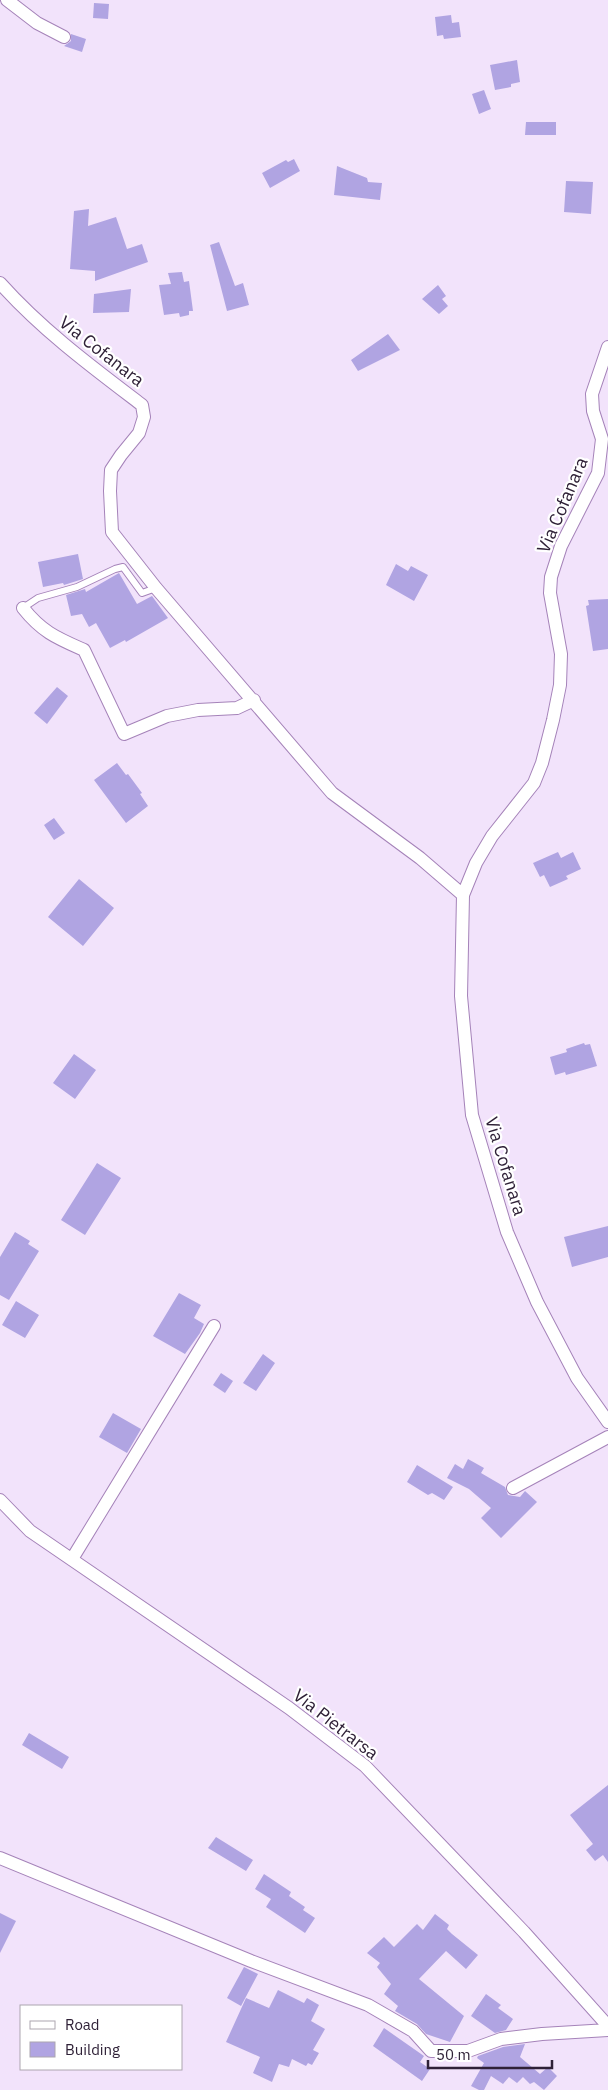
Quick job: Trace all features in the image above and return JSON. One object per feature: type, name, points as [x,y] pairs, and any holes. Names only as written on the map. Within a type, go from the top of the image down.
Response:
[{"type":"street","points":[[7,0],[37,24],[64,37]]},
{"type":"street","name":"Via Cofanara","points":[[0,283],[21,307],[53,336],[142,405],[144,417],[139,433],[111,470],[112,532],[156,588],[332,793],[420,858],[463,895]]},
{"type":"street","name":"Via Cofanara","points":[[608,347],[592,394],[593,411],[605,440],[598,473],[561,546],[551,577],[550,593],[561,654],[560,685],[542,763],[534,783],[492,836],[476,863],[463,895],[461,996],[472,1115],[507,1232],[537,1302],[577,1378],[608,1422]]},
{"type":"street","points":[[23,608],[36,624],[55,638],[84,650],[124,734],[174,714],[198,710],[236,708],[254,700]]},
{"type":"street","points":[[72,1559],[214,1326]]},
{"type":"street","points":[[513,1488],[608,1437]]},
{"type":"street","name":"Via Pietrarsa","points":[[0,1500],[30,1531],[289,1708],[365,1766],[524,1932],[608,2026]]},
{"type":"street","points":[[0,1858],[251,1961],[368,2005],[413,2031],[431,2051],[468,2051],[501,2039],[542,2034],[608,2030]]},
{"type":"lane","points":[[23,608],[38,598],[77,587],[123,567],[142,593],[156,588]]},
{"type":"building","points":[[94,3],[109,4],[108,19],[93,18]]},
{"type":"building","points":[[451,15],[452,23],[459,22],[461,37],[444,39],[443,35],[437,36],[435,17]]},
{"type":"building","points":[[71,34],[86,39],[82,52],[64,46],[71,41]]},
{"type":"building","points":[[517,60],[520,82],[511,84],[511,87],[495,90],[490,65]]},
{"type":"building","points":[[484,90],[491,109],[479,114],[472,94]]},
{"type":"building","points":[[526,122],[556,122],[556,135],[525,135]]},
{"type":"building","points":[[294,159],[300,171],[270,188],[262,173],[286,160],[288,162]]},
{"type":"building","points":[[337,166],[367,178],[368,182],[382,183],[380,200],[334,195]]},
{"type":"building","points":[[566,181],[593,182],[591,214],[564,212]]},
{"type":"building","points":[[89,209],[88,226],[116,217],[127,249],[142,244],[148,262],[95,281],[95,271],[70,269],[74,211]]},
{"type":"building","points":[[219,242],[235,286],[243,283],[249,305],[227,311],[210,245]]},
{"type":"building","points":[[182,272],[184,282],[189,281],[193,311],[189,311],[189,315],[180,317],[179,313],[164,315],[159,285],[171,284],[168,273]]},
{"type":"building","points":[[438,285],[446,296],[442,299],[448,306],[439,314],[422,299]]},
{"type":"building","points":[[131,289],[129,312],[93,313],[94,294]]},
{"type":"building","points":[[388,334],[400,350],[358,371],[351,360]]},
{"type":"building","points":[[78,554],[83,579],[64,585],[63,583],[43,587],[38,562]]},
{"type":"building","points":[[396,564],[408,571],[411,566],[428,575],[414,601],[386,585]]},
{"type":"building","points":[[119,573],[137,604],[152,596],[168,618],[126,642],[125,640],[110,648],[96,623],[89,627],[82,614],[71,616],[66,595],[85,589],[86,592]]},
{"type":"building","points":[[608,599],[608,649],[593,651],[586,606],[589,605],[588,600]]},
{"type":"building","points":[[57,687],[68,696],[47,724],[34,713]]},
{"type":"building","points":[[117,763],[142,793],[140,794],[148,806],[126,823],[94,780]]},
{"type":"building","points":[[54,818],[65,833],[54,840],[44,825]]},
{"type":"building","points":[[558,852],[561,858],[573,852],[581,869],[566,876],[568,879],[550,887],[544,875],[540,877],[533,863]]},
{"type":"building","points":[[79,879],[114,908],[83,946],[48,917]]},
{"type":"building","points":[[584,1043],[585,1045],[590,1044],[597,1066],[566,1075],[565,1072],[555,1075],[550,1057],[567,1052],[566,1049]]},
{"type":"building","points":[[74,1054],[96,1070],[75,1099],[53,1083]]},
{"type":"building","points":[[97,1163],[121,1178],[85,1235],[61,1220]]},
{"type":"building","points":[[608,1226],[608,1257],[572,1267],[564,1237]]},
{"type":"building","points":[[15,1232],[30,1241],[28,1244],[39,1251],[9,1300],[0,1295],[0,1257]]},
{"type":"building","points":[[179,1293],[201,1305],[194,1318],[204,1324],[185,1354],[153,1336]]},
{"type":"building","points":[[16,1301],[39,1315],[25,1338],[2,1325]]},
{"type":"building","points":[[263,1354],[275,1363],[256,1391],[243,1383]]},
{"type":"building","points":[[221,1373],[233,1381],[225,1393],[213,1385]]},
{"type":"building","points":[[113,1413],[141,1429],[127,1453],[99,1437]]},
{"type":"building","points":[[468,1459],[484,1468],[481,1473],[505,1487],[508,1495],[520,1497],[525,1491],[537,1502],[501,1538],[481,1518],[491,1508],[469,1489],[447,1478],[455,1464],[463,1469]]},
{"type":"building","points":[[417,1465],[453,1487],[444,1500],[432,1493],[428,1495],[407,1482]]},
{"type":"building","points":[[29,1733],[69,1757],[62,1769],[22,1745]]},
{"type":"building","points":[[608,1785],[608,1862],[603,1855],[595,1861],[586,1850],[593,1844],[570,1815]]},
{"type":"building","points":[[216,1837],[253,1860],[246,1871],[208,1848]]},
{"type":"building","points":[[264,1874],[291,1892],[289,1896],[305,1907],[303,1910],[315,1918],[305,1933],[266,1907],[271,1899],[255,1889]]},
{"type":"building","points":[[0,1913],[16,1921],[0,1953]]},
{"type":"building","points":[[435,1914],[449,1925],[447,1929],[452,1934],[478,1955],[466,1969],[446,1951],[419,1979],[464,2016],[450,2042],[426,2034],[417,2024],[395,2011],[398,2006],[384,1994],[391,1984],[377,1967],[380,1963],[367,1953],[384,1937],[394,1947],[417,1924],[423,1930]]},
{"type":"building","points":[[244,1967],[258,1974],[241,2006],[227,1998]]},
{"type":"building","points":[[278,1990],[304,2003],[307,1998],[319,2005],[311,2021],[325,2029],[313,2050],[319,2053],[312,2065],[308,2063],[306,2066],[292,2059],[289,2067],[279,2064],[272,2082],[253,2073],[260,2057],[226,2042],[246,1998],[269,2008]]},
{"type":"building","points":[[486,1994],[501,2005],[498,2008],[513,2019],[506,2030],[495,2033],[471,2016]]},
{"type":"building","points":[[384,2028],[424,2056],[420,2062],[430,2069],[422,2081],[373,2046]]},
{"type":"building","points":[[525,2044],[520,2057],[540,2074],[548,2067],[557,2076],[544,2090],[534,2082],[530,2084],[523,2077],[517,2083],[509,2077],[503,2084],[491,2076],[484,2090],[471,2086],[484,2063],[477,2058],[478,2056],[503,2047]]}]
